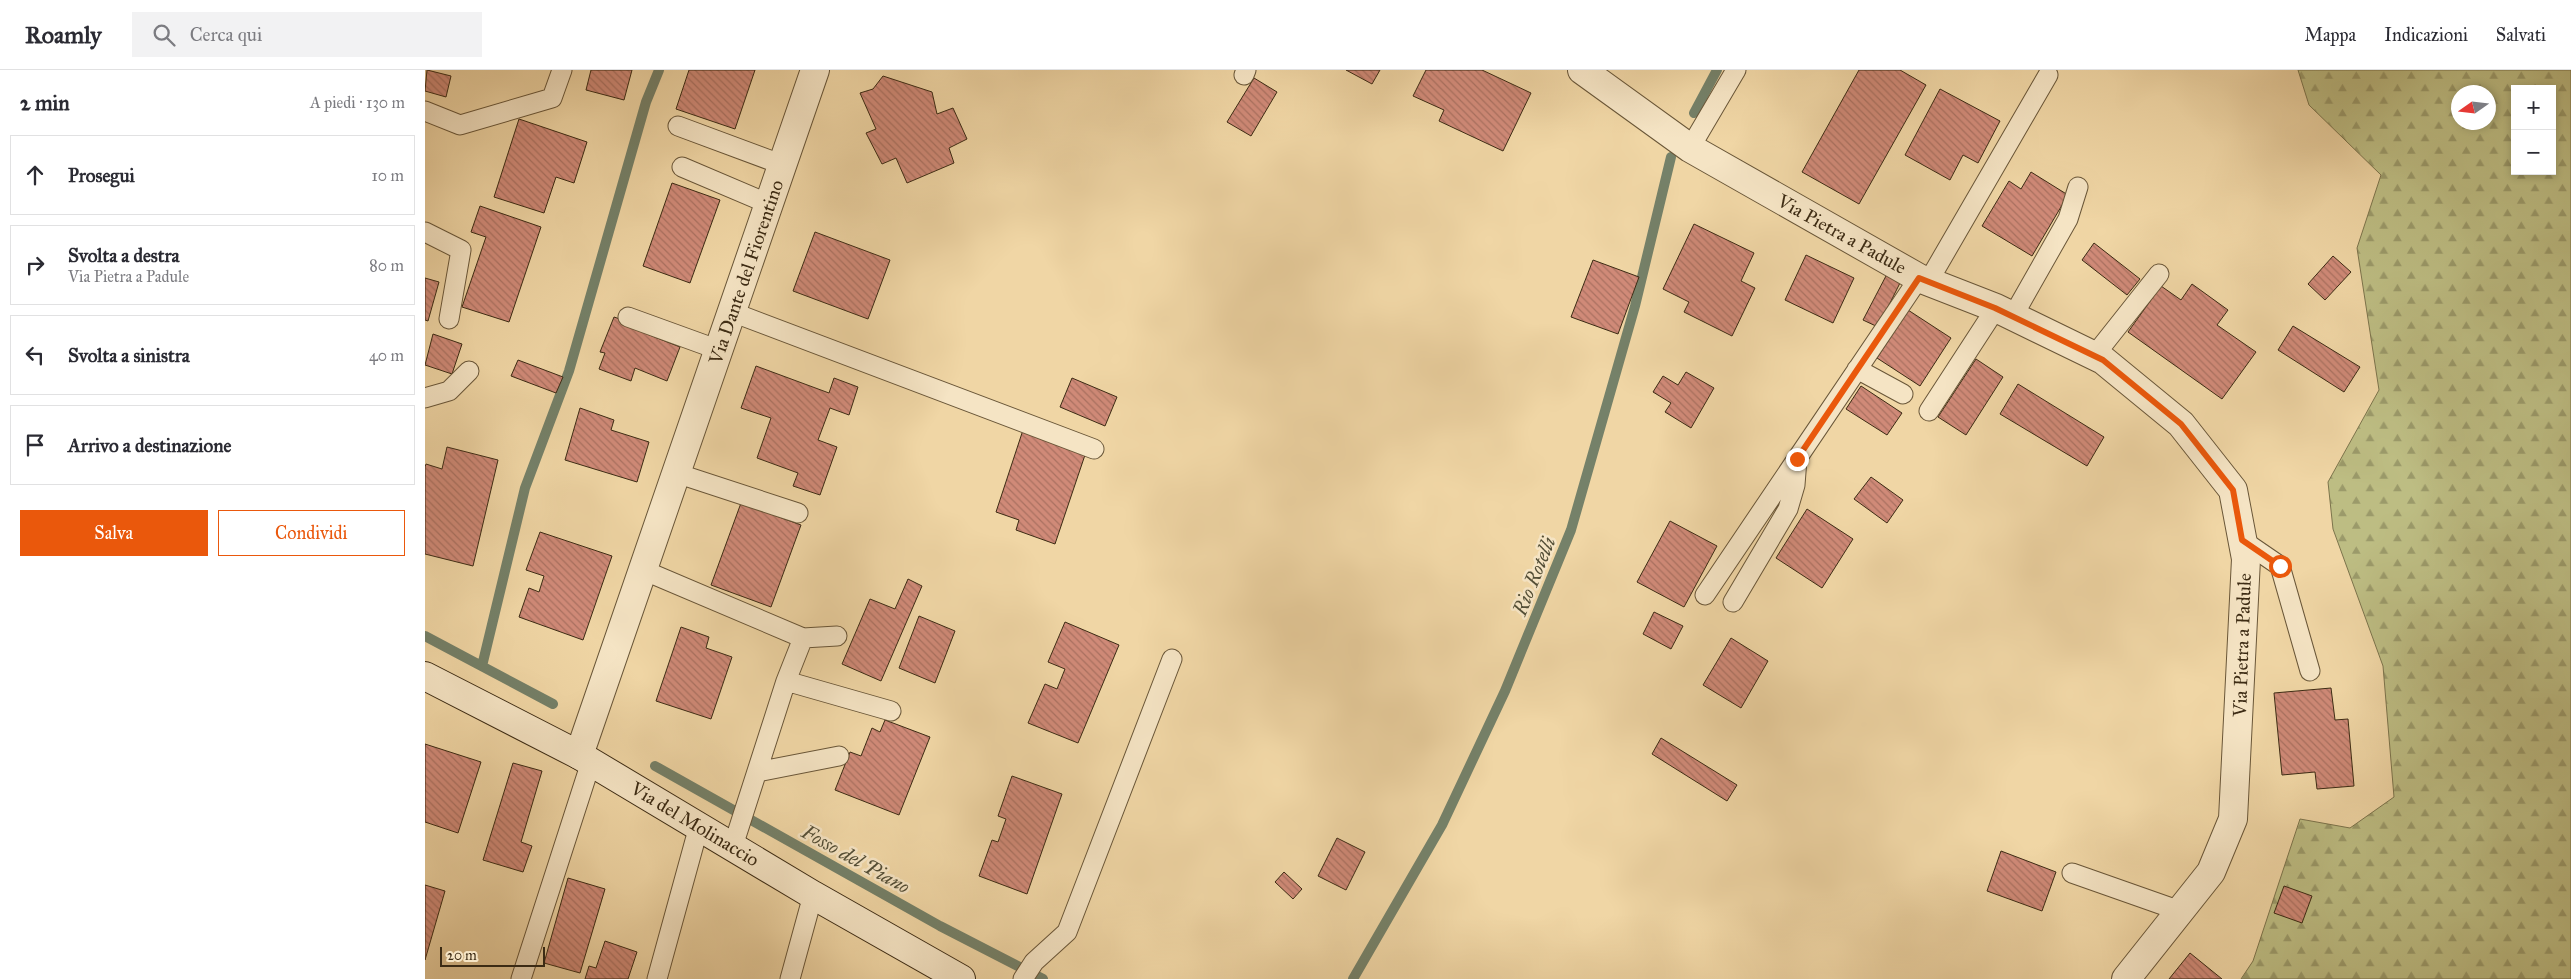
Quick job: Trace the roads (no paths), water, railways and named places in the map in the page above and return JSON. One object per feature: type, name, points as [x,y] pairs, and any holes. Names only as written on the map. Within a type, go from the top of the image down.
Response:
[{"type":"street","name":"Via Dante del Fiorentino","points":[[585,758],[643,570],[815,70]]},
{"type":"street","name":"Via Pietra a Padule","points":[[1582,70],[1690,148],[1924,280],[2004,312],[2103,360],[2181,424],[2233,490],[2246,558],[2233,819],[2211,872],[2126,979]]},
{"type":"street","name":"Via del Molinaccio","points":[[425,676],[585,758],[699,826],[735,839],[813,895],[961,979]]},
{"type":"lane","points":[[427,117],[460,125],[552,98],[562,70]]},
{"type":"lane","points":[[1690,148],[1736,70]]},
{"type":"lane","points":[[1705,595],[1857,369],[1924,280],[2047,75]]},
{"type":"lane","points":[[678,126],[783,165]]},
{"type":"lane","points":[[681,167],[769,204]]},
{"type":"lane","points":[[1929,411],[2004,312],[2068,219],[2079,187]]},
{"type":"lane","points":[[425,232],[461,250],[449,319]]},
{"type":"lane","points":[[2094,356],[2159,274]]},
{"type":"lane","points":[[732,312],[1094,449]]},
{"type":"lane","points":[[628,317],[719,350]]},
{"type":"lane","points":[[1857,369],[1903,394]]},
{"type":"lane","points":[[425,398],[449,391],[469,371]]},
{"type":"lane","points":[[1733,602],[1787,509],[1795,485],[1797,459]]},
{"type":"lane","points":[[676,473],[798,513]]},
{"type":"lane","points":[[2242,540],[2280,566],[2310,671]]},
{"type":"lane","points":[[643,570],[803,638],[837,636]]},
{"type":"lane","points":[[735,839],[786,681],[803,638]]},
{"type":"lane","points":[[1023,979],[1034,962],[1067,932],[1172,659]]},
{"type":"lane","points":[[786,681],[891,711]]},
{"type":"lane","points":[[757,772],[839,756]]},
{"type":"lane","name":"Via Dante del Fiorentino","points":[[521,979],[585,758]]},
{"type":"lane","points":[[657,979],[699,826]]},
{"type":"lane","points":[[2072,873],[2180,911]]},
{"type":"lane","points":[[790,979],[813,895]]},
{"type":"waterway","points":[[482,666],[525,488],[569,371],[646,102],[659,70]]},
{"type":"waterway","name":"Rio Rotelli","points":[[1694,113],[1717,70]]},
{"type":"waterway","name":"Rio Rotelli","points":[[1353,979],[1442,825],[1505,691],[1571,530],[1635,306],[1671,157]]},
{"type":"waterway","name":"Fosso del Piano","points":[[425,636],[553,704]]},
{"type":"waterway","name":"Fosso del Piano","points":[[655,766],[940,926],[1043,979]]}]
